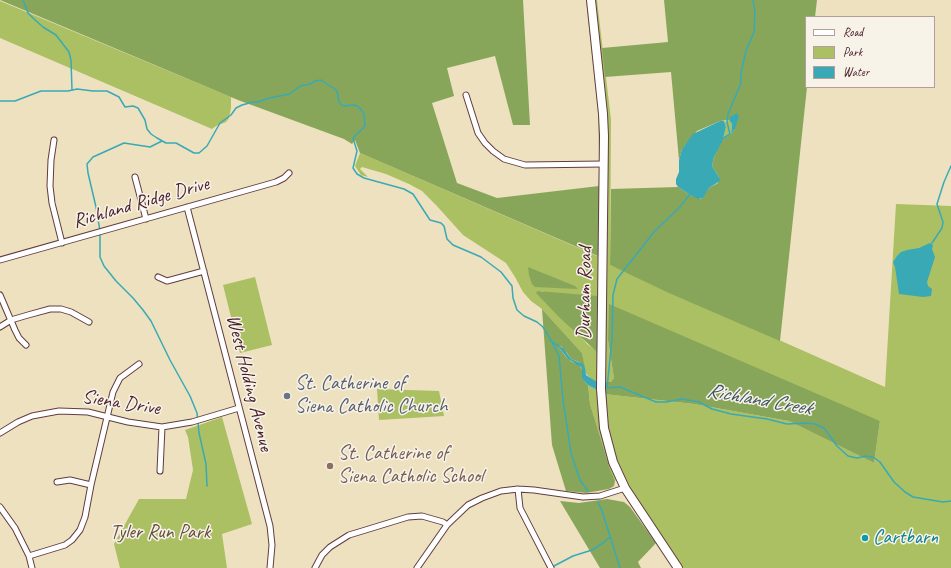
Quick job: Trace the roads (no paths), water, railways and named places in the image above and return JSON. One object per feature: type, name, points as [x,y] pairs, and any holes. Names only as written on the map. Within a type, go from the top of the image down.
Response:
[{"type":"main road","name":"Durham Road","points":[[591,0],[603,114],[604,164],[600,389],[602,410],[608,446],[615,468],[624,488],[678,568]]},
{"type":"street","points":[[466,95],[478,133],[485,143],[504,159],[525,165],[604,164]]},
{"type":"street","points":[[54,140],[51,160],[50,186],[52,203],[62,243]]},
{"type":"street","name":"Richland Ridge Drive","points":[[0,260],[276,182],[284,178],[289,172]]},
{"type":"street","points":[[135,177],[146,219]]},
{"type":"street","name":"West Holding Avenue","points":[[187,207],[270,526],[272,545],[270,568]]},
{"type":"street","points":[[158,277],[167,281],[204,271]]},
{"type":"street","points":[[0,295],[19,338],[26,345]]},
{"type":"street","points":[[0,326],[11,320],[50,309],[61,309],[71,312],[89,322]]},
{"type":"street","points":[[29,556],[65,545],[72,540],[80,530],[85,517],[107,417],[116,386],[120,378],[139,364]]},
{"type":"street","name":"Siena Drive","points":[[0,433],[18,422],[42,413],[59,411],[88,412],[162,427],[192,422],[239,408]]},
{"type":"street","points":[[160,471],[162,427]]},
{"type":"street","points":[[57,482],[70,480],[91,485]]},
{"type":"street","points":[[417,568],[447,525],[468,505],[501,491],[518,489],[534,490],[583,497],[600,496],[624,488]]},
{"type":"street","points":[[518,489],[520,508],[551,568]]},
{"type":"street","points":[[0,507],[15,528],[29,556],[32,568]]},
{"type":"street","points":[[315,568],[322,555],[330,546],[359,532],[408,517],[422,516],[443,522],[447,525]]},
{"type":"water","points":[[737,113],[739,116],[735,129],[731,134],[732,124],[729,120],[730,117]]},
{"type":"water","points":[[720,121],[724,121],[726,127],[722,142],[714,157],[712,166],[720,181],[709,188],[703,198],[698,199],[678,187],[676,184],[682,149],[693,134]]},
{"type":"water","points":[[930,243],[933,245],[932,249],[935,257],[927,282],[928,286],[932,289],[931,296],[923,297],[899,294],[893,262],[901,252],[919,248]]},
{"type":"water","points":[[557,345],[563,348],[571,359],[583,364],[586,375],[597,382],[597,390],[584,381],[582,378],[581,367],[568,359]]},
{"type":"waterway","points":[[23,0],[28,13],[43,27],[56,35],[69,52],[71,60],[72,90]]},
{"type":"waterway","points":[[722,139],[730,134],[727,122],[728,114],[741,83],[741,73],[746,51],[754,32],[755,12],[753,0]]},
{"type":"waterway","name":"Richland Creek","points":[[0,101],[15,101],[41,91],[68,91],[77,89],[107,91],[119,97],[125,107],[133,106],[138,108],[145,120],[147,129],[151,134],[166,143],[176,143],[194,153],[199,153],[207,146],[220,123],[231,115],[236,108],[253,102],[290,94],[300,86],[321,80],[337,91],[339,102],[343,106],[354,105],[359,107],[364,114],[365,126],[353,138],[357,151],[353,168],[357,174],[364,178],[404,189],[413,194],[430,220],[441,223],[444,226],[447,239],[453,245],[481,257],[501,272],[512,286],[513,298],[517,310],[543,327],[559,356],[563,400],[571,453],[580,480],[588,491]]},
{"type":"waterway","points":[[100,231],[87,164],[93,157],[124,143],[150,147],[162,141]]},
{"type":"waterway","points":[[932,243],[942,228],[943,222],[937,204],[951,166]]},
{"type":"waterway","name":"Richland Creek","points":[[690,194],[680,207],[654,232],[617,279],[613,295],[612,339],[607,388],[620,387],[656,402],[682,399],[699,402],[712,409],[731,414],[767,419],[787,424],[815,424],[824,428],[837,446],[848,456],[857,458],[866,456],[873,457],[880,462],[894,482],[913,497],[943,502],[951,501]]},
{"type":"waterway","points":[[100,234],[100,257],[104,266],[133,298],[151,321],[190,396],[197,413],[199,433],[206,464],[207,486]]},
{"type":"waterway","name":"Richland Creek","points":[[552,342],[559,346]]},
{"type":"waterway","points":[[598,502],[620,568]]},
{"type":"waterway","points":[[554,566],[573,556],[592,550],[610,537]]},
{"type":"place","name":"St. Catherine of Siena Catholic Church","points":[[287,396]]},
{"type":"place","name":"St. Catherine of Siena Catholic School","points":[[330,466]]},
{"type":"place","name":"Cartbarn","points":[[865,538]]},
{"type":"park label","name":"Tyler Run Park","points":[[160,533]]}]
